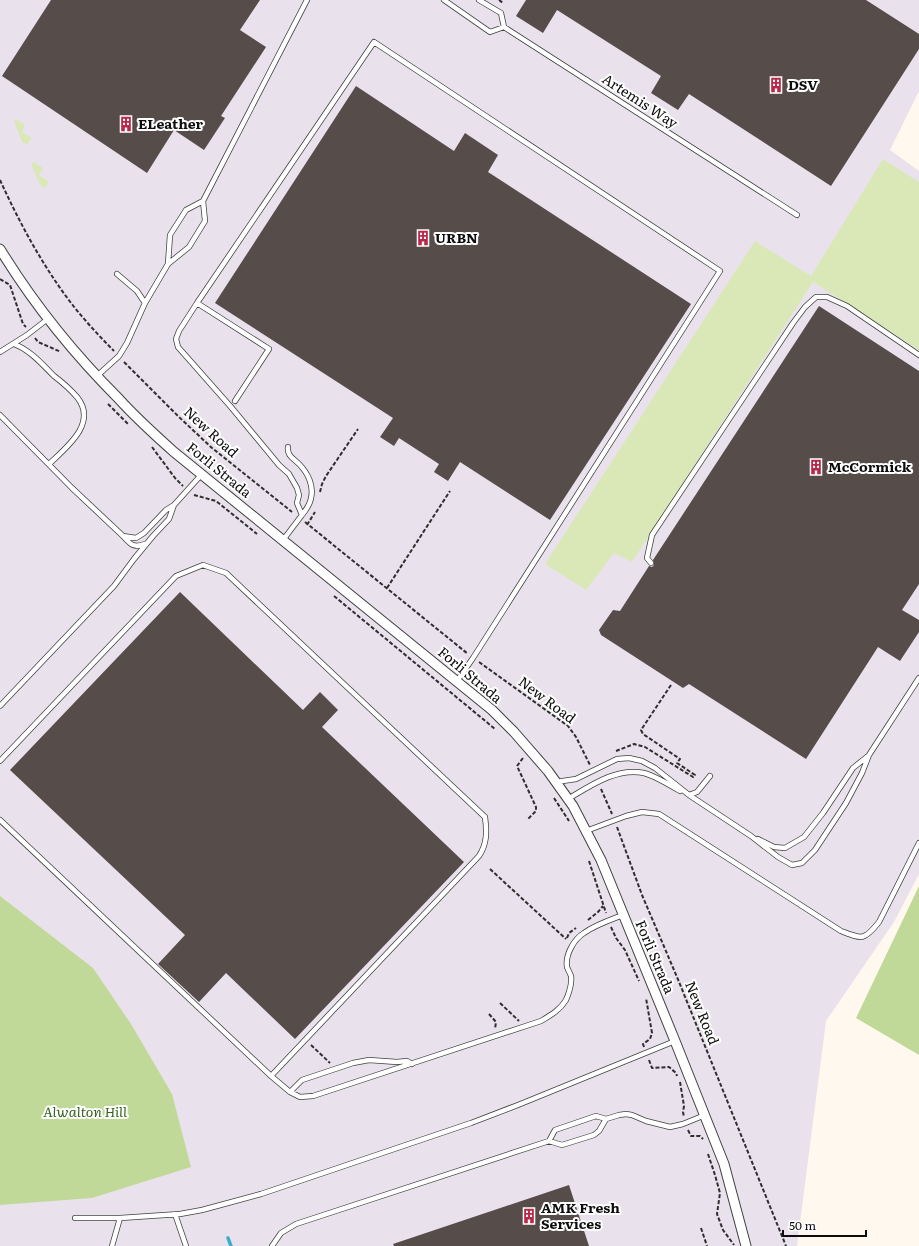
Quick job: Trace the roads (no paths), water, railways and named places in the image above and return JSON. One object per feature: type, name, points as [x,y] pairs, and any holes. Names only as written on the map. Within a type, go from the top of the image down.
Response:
[{"type":"street","name":"Forli Strada","points":[[0,249],[3,262],[48,318],[119,400],[174,452],[492,710],[514,732],[548,771],[568,800],[601,860],[724,1164],[746,1246]]},
{"type":"lane","points":[[97,376],[119,356],[145,303],[168,264],[189,247],[205,221],[203,201],[307,0]]},
{"type":"lane","points":[[444,0],[490,32],[504,27],[501,13],[480,0]]},
{"type":"lane","name":"Artemis Way","points":[[504,27],[797,215]]},
{"type":"lane","points":[[302,515],[297,503],[299,495],[297,488],[289,474],[279,465],[231,407],[178,347],[176,339],[178,331],[374,42],[720,271],[457,681]]},
{"type":"lane","points":[[168,264],[170,235],[186,210],[203,201]]},
{"type":"lane","points":[[117,274],[137,291],[145,303]]},
{"type":"lane","points":[[651,563],[647,558],[652,535],[793,323],[805,307],[816,297],[827,297],[846,306],[919,355]]},
{"type":"lane","points":[[197,303],[269,349],[235,401]]},
{"type":"lane","points":[[0,352],[14,344],[48,318]]},
{"type":"lane","points":[[14,344],[34,356],[77,397],[84,409],[82,426],[70,444],[49,464]]},
{"type":"lane","points":[[0,415],[132,545],[137,546],[146,544]]},
{"type":"lane","points":[[283,540],[302,515],[311,499],[310,482],[305,470],[290,457],[288,447]]},
{"type":"lane","points":[[123,536],[136,538],[144,533],[166,510],[174,505],[202,474]]},
{"type":"lane","points":[[0,706],[114,586],[146,544],[169,519],[174,505]]},
{"type":"lane","points":[[0,761],[176,576],[203,565],[226,573],[485,817],[487,829],[486,840],[484,849],[479,856],[271,1076]]},
{"type":"lane","points":[[556,782],[576,779],[616,759],[629,758],[642,761],[655,768],[689,795],[751,836],[778,857],[792,865],[802,863],[814,850],[846,803],[862,773],[869,755],[919,678]]},
{"type":"lane","points":[[751,836],[774,847],[785,848],[804,837],[823,813],[854,768],[869,755]]},
{"type":"lane","points":[[568,800],[598,782],[621,774],[633,772],[645,774],[689,795],[697,792],[710,776]]},
{"type":"lane","points":[[586,831],[614,820],[642,812],[659,814],[841,930],[857,937],[864,937],[871,932],[879,922],[919,843]]},
{"type":"lane","points":[[0,820],[271,1076],[290,1092],[300,1097],[313,1096],[541,1021],[553,1014],[567,998],[571,976],[567,966],[569,954],[574,942],[583,933],[623,915]]},
{"type":"lane","points":[[75,1218],[120,1218],[175,1214],[202,1210],[261,1194],[518,1106],[675,1041]]},
{"type":"lane","points":[[290,1092],[302,1080],[353,1063],[369,1060],[397,1062],[406,1061],[412,1064]]},
{"type":"lane","points":[[549,1141],[555,1130],[596,1116],[606,1119],[626,1114],[670,1127],[705,1116]]},
{"type":"lane","points":[[272,1246],[281,1234],[296,1224],[549,1141],[562,1145],[594,1135],[599,1131],[606,1119]]},
{"type":"lane","points":[[175,1214],[186,1246]]},
{"type":"lane","points":[[112,1246],[120,1218]]},
{"type":"waterway","points":[[228,1238],[231,1246]]},
{"type":"place","name":"DSV","points":[[776,85]]},
{"type":"place","name":"ELeather","points":[[126,124]]},
{"type":"place","name":"URBN","points":[[423,238]]},
{"type":"place","name":"McCormick","points":[[816,467]]},
{"type":"place","name":"AMK Fresh Services","points":[[529,1216]]},
{"type":"park label","name":"Alwalton Hill","points":[[85,1112]]}]
